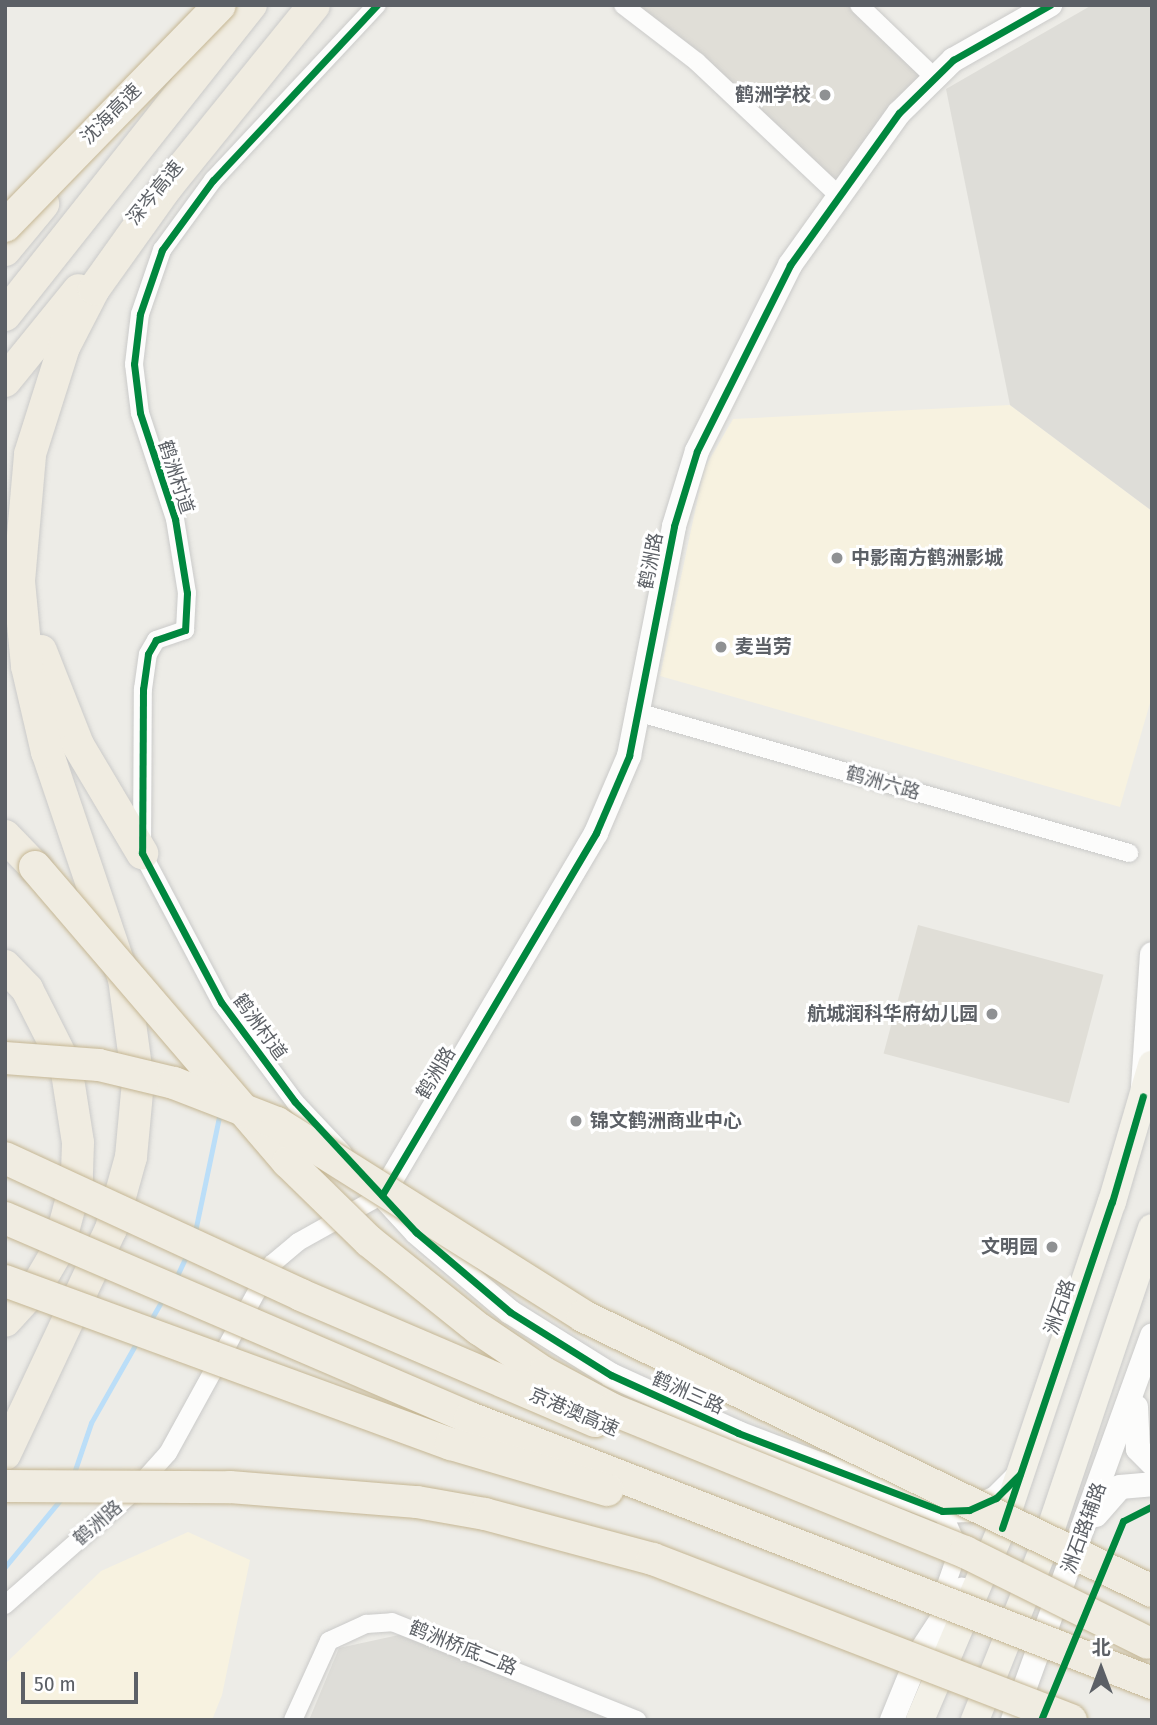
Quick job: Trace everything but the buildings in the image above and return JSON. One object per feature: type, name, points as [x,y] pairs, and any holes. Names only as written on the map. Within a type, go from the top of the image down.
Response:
[{"type":"highway","points":[[5,250],[206,5]]},
{"type":"highway","name":"沈海高速","points":[[5,226],[220,5]]},
{"type":"highway","points":[[5,315],[251,5]]},
{"type":"highway","name":"深岑高速","points":[[5,382],[306,5]]},
{"type":"highway","points":[[5,1454],[111,1229],[131,1157],[138,1083],[124,979],[35,706],[21,621],[20,531],[30,454],[64,347],[94,289],[166,188],[314,5]]},
{"type":"highway","points":[[20,531],[35,627],[59,705],[142,853]]},
{"type":"highway","points":[[5,836],[35,867],[288,1162],[369,1241],[479,1329],[544,1373],[623,1415],[965,1552],[1150,1644]]},
{"type":"highway","points":[[5,967],[27,989],[50,1027],[66,1066],[75,1104],[77,1179],[58,1250],[43,1276],[5,1321]]},
{"type":"highway","points":[[5,1058],[99,1065],[173,1083],[277,1123],[583,1316],[1152,1591]]},
{"type":"highway","name":"京港澳高速","points":[[5,1158],[480,1373],[1150,1644]]},
{"type":"highway","points":[[5,1218],[470,1418],[1152,1683]]},
{"type":"highway","points":[[5,1294],[43,1276]]},
{"type":"highway","points":[[5,1281],[451,1444],[833,1557]]},
{"type":"highway","points":[[5,1486],[230,1487],[356,1496],[485,1514],[653,1559],[1071,1720]]},
{"type":"main road","name":"洲石路","points":[[920,1720],[1002,1528],[1152,1065]]},
{"type":"main road","points":[[975,1720],[1047,1540],[1152,1228]]},
{"type":"street","name":"鹤洲村道","points":[[377,5],[213,180],[162,250],[140,314],[134,364],[140,413],[175,519],[187,593],[185,630],[156,640],[148,654],[143,689],[142,853],[221,1002],[295,1102],[382,1195]]},
{"type":"street","points":[[623,5],[698,62],[839,196]]},
{"type":"street","points":[[859,5],[934,78]]},
{"type":"street","name":"鹤洲路","points":[[5,1605],[133,1492],[168,1453],[272,1264],[298,1242],[382,1195],[596,833],[629,756],[674,526],[698,451],[790,265],[899,113],[934,78],[953,60],[1050,5]]},
{"type":"street","name":"鹤洲六路","points":[[637,712],[1129,853]]},
{"type":"street","points":[[1143,1096],[1152,954]]},
{"type":"street","name":"鹤洲三路","points":[[382,1195],[416,1232],[510,1312],[611,1375],[738,1433],[942,1511],[969,1510],[996,1498],[1020,1475]]},
{"type":"street","name":"洲石路辅路","points":[[1013,1720],[1077,1549],[1152,1335]]},
{"type":"street","points":[[1141,1371],[1135,1436],[1138,1449],[1152,1463]]},
{"type":"street","points":[[1077,1549],[1110,1494],[1136,1482],[1152,1483]]},
{"type":"street","points":[[892,1720],[956,1557],[954,1538],[942,1511]]},
{"type":"street","points":[[919,1654],[1002,1528]]},
{"type":"street","name":"鹤洲桥底二路","points":[[293,1720],[329,1641],[366,1624],[393,1622],[637,1720]]},
{"type":"shaded area","name":"鹤洲学校","points":[[623,5],[859,5],[935,78],[839,196]]},
{"type":"shaded area","points":[[1092,5],[1152,5],[1152,511],[1010,405],[946,89]]},
{"type":"shaded area","points":[[1010,405],[1152,511],[1152,696],[1120,807],[660,676],[704,469],[733,419]]},
{"type":"shaded area","name":"航城润科华府幼儿园","points":[[918,925],[1103,975],[1069,1103],[884,1053]]},
{"type":"shaded area","points":[[188,1532],[250,1560],[222,1695],[212,1720],[5,1720],[5,1664],[101,1571]]},
{"type":"shaded area","points":[[408,1633],[616,1720],[309,1720],[339,1648]]},
{"type":"waterway","points":[[195,1232],[219,1117]]},
{"type":"waterway","points":[[176,1278],[187,1254]]},
{"type":"waterway","points":[[149,1323],[164,1297]]},
{"type":"waterway","points":[[73,1476],[91,1423],[137,1342]]},
{"type":"waterway","points":[[5,1567],[61,1499]]},
{"type":"cycle path","points":[[377,5],[213,180],[162,250],[140,314],[134,364],[140,413],[175,519],[187,593],[185,630],[156,640],[148,654],[143,689],[142,853],[221,1002],[295,1102],[416,1232],[510,1312],[611,1375],[738,1433],[942,1511],[969,1510],[996,1498],[1019,1475]]},
{"type":"cycle path","points":[[382,1195],[596,833],[629,756],[674,526],[697,451],[790,265],[899,113],[953,60],[1050,5]]},
{"type":"cycle path","points":[[1002,1528],[1112,1202],[1143,1096]]},
{"type":"cycle path","points":[[1041,1720],[1123,1521],[1152,1506]]},
{"type":"place","name":"鹤洲学校","points":[[825,95]]},
{"type":"place","name":"中影南方鹤洲影城","points":[[837,558]]},
{"type":"place","name":"麦当劳","points":[[721,647]]},
{"type":"place","name":"航城润科华府幼儿园","points":[[992,1014]]},
{"type":"place","name":"锦文鹤洲商业中心","points":[[576,1121]]},
{"type":"place","name":"文明园","points":[[1052,1247]]}]
